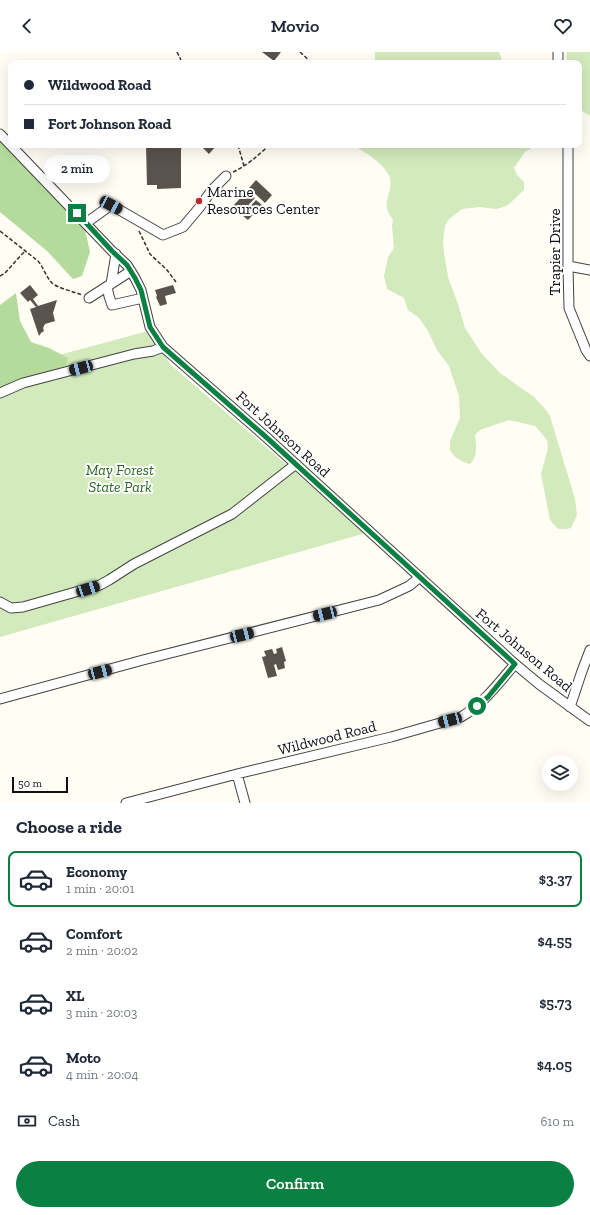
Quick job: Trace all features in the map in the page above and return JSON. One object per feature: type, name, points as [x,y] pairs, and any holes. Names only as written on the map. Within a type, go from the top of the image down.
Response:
[{"type":"street","name":"Fort Johnson Road","points":[[0,134],[8,142]]},
{"type":"street","name":"Fort Johnson Road","points":[[14,148],[127,265],[135,278],[143,298],[150,327],[163,347],[296,464],[515,664],[539,684],[590,721]]},
{"type":"street","name":"Trapier Drive","points":[[568,148],[569,308],[586,350],[590,356]]},
{"type":"street","points":[[86,223],[111,205],[163,235],[183,226],[212,190],[226,176]]},
{"type":"street","points":[[116,254],[109,286],[109,296],[112,305],[143,298]]},
{"type":"street","points":[[568,266],[590,270]]},
{"type":"street","points":[[89,298],[131,271]]},
{"type":"street","points":[[0,394],[23,383],[134,354],[153,351],[163,347]]},
{"type":"street","points":[[0,602],[11,608],[23,607],[100,585],[134,564],[232,514],[296,464]]},
{"type":"street","points":[[0,699],[143,660],[379,600],[409,586],[420,577]]},
{"type":"street","points":[[570,707],[590,650]]},
{"type":"street","name":"Wildwood Road","points":[[126,803],[237,774],[391,737],[461,717],[488,697],[515,664]]},
{"type":"street","points":[[237,774],[244,803]]},
{"type":"path","points":[[300,52],[309,60]]},
{"type":"path","points":[[239,148],[244,166]]},
{"type":"path","points":[[226,176],[244,166],[266,148]]},
{"type":"path","points":[[137,219],[139,230],[150,254],[167,270],[176,282]]},
{"type":"path","points":[[0,231],[43,266],[48,278],[53,284],[89,298]]},
{"type":"path","points":[[0,276],[5,273],[25,251]]},
{"type":"green space","points":[[375,52],[499,52],[502,60],[375,60]]},
{"type":"green space","points":[[567,52],[590,52],[590,116],[582,111],[582,60],[567,60]]},
{"type":"green space","points":[[0,140],[85,230],[90,252],[82,276],[73,279],[47,251],[0,212]]},
{"type":"green space","points":[[358,148],[531,148],[525,152],[514,168],[517,175],[524,182],[524,190],[508,205],[497,209],[480,207],[462,209],[449,219],[445,226],[443,241],[444,253],[448,277],[465,328],[482,354],[500,373],[534,397],[550,416],[575,499],[577,515],[571,528],[558,529],[550,520],[541,474],[548,448],[547,440],[535,426],[509,420],[480,430],[475,435],[475,454],[473,461],[470,464],[455,457],[450,450],[450,441],[460,418],[459,396],[449,366],[437,350],[428,331],[419,318],[408,310],[404,298],[387,289],[384,276],[388,257],[394,248],[392,226],[393,220],[387,209],[391,182],[384,168],[369,155]]},
{"type":"green space","points":[[16,293],[20,321],[31,342],[49,348],[68,358],[65,368],[0,391],[0,305]]},
{"type":"green space","name":"May Forest State Park","points":[[148,331],[171,365],[366,533],[0,637],[0,371]]},
{"type":"building","points":[[262,52],[281,52],[275,60]]},
{"type":"building","points":[[146,148],[182,148],[181,188],[157,189],[157,185],[147,185]]},
{"type":"building","points":[[203,148],[214,148],[209,154]]},
{"type":"building","points":[[256,180],[272,195],[265,203],[249,188]]},
{"type":"building","points":[[247,191],[255,198],[241,213],[233,206]]},
{"type":"building","points":[[256,200],[262,205],[248,220],[242,215]]},
{"type":"building","points":[[30,285],[38,295],[33,299],[38,306],[57,300],[53,313],[55,321],[45,324],[43,328],[44,331],[39,336],[30,309],[36,307],[30,300],[28,302],[20,293]]},
{"type":"building","points":[[173,285],[176,293],[165,296],[167,304],[160,306],[155,290]]},
{"type":"building","points":[[282,647],[286,661],[284,662],[285,668],[278,670],[276,664],[274,665],[277,676],[268,678],[262,657],[266,656],[264,651],[272,649],[274,654],[277,653],[276,649]]},
{"type":"place","name":"Marine Resources Center","points":[[199,201]]},
{"type":"route","points":[[77,213],[127,265],[141,290],[150,327],[163,347],[266,437],[515,664],[488,697],[477,706]]}]
